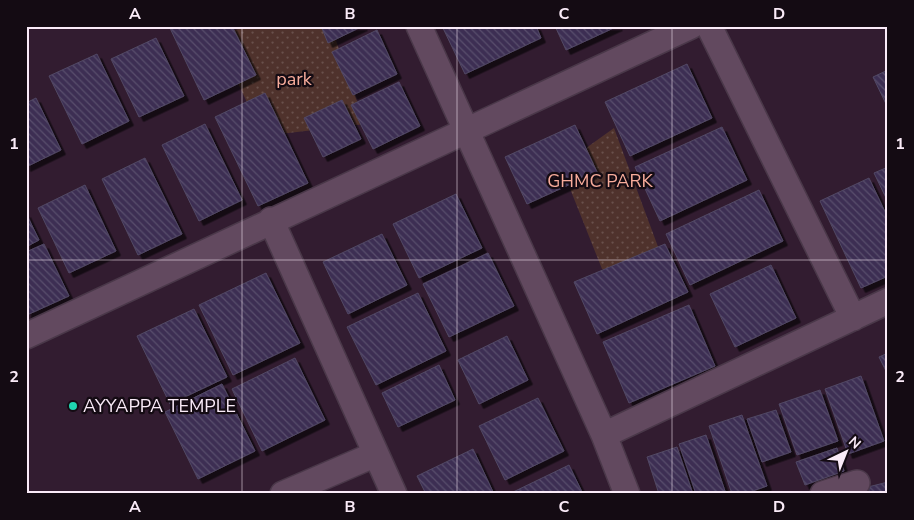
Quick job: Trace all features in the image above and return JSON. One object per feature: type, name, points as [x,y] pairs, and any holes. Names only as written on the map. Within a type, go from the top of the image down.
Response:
[{"type":"street","points":[[419,26],[604,435],[627,494]]},
{"type":"street","points":[[26,336],[271,220],[691,26]]},
{"type":"street","points":[[709,26],[853,318]]},
{"type":"street","points":[[271,220],[394,494]]},
{"type":"street","points":[[604,435],[888,301]]},
{"type":"street","points":[[283,494],[376,454]]},
{"type":"street","points":[[823,494],[857,483]]},
{"type":"green space","name":"park","points":[[251,26],[331,26],[365,124],[263,136],[215,35]]},
{"type":"green space","name":"GHMC PARK","points":[[614,128],[667,271],[602,269],[561,166]]},
{"type":"building","points":[[169,26],[232,26],[256,75],[204,100]]},
{"type":"building","points":[[321,26],[363,26],[328,43]]},
{"type":"building","points":[[442,26],[536,26],[541,38],[465,74]]},
{"type":"building","points":[[555,26],[618,26],[566,50]]},
{"type":"building","points":[[377,30],[397,74],[353,95],[332,52]]},
{"type":"building","points":[[156,38],[184,96],[139,117],[111,59]]},
{"type":"building","points":[[97,54],[129,121],[82,144],[49,76]]},
{"type":"building","points":[[687,64],[712,118],[630,156],[605,102]]},
{"type":"building","points":[[888,70],[888,108],[873,77]]},
{"type":"building","points":[[399,82],[420,126],[373,149],[351,105]]},
{"type":"building","points":[[265,93],[308,183],[258,206],[215,117]]},
{"type":"building","points":[[36,98],[61,150],[26,167],[26,103]]},
{"type":"building","points":[[342,100],[361,139],[323,157],[304,118]]},
{"type":"building","points":[[205,124],[242,200],[199,221],[162,145]]},
{"type":"building","points":[[575,125],[597,172],[527,204],[505,157]]},
{"type":"building","points":[[722,127],[747,180],[660,221],[635,167]]},
{"type":"building","points":[[145,158],[182,234],[138,255],[102,179]]},
{"type":"building","points":[[888,167],[888,202],[874,173]]},
{"type":"building","points":[[869,178],[888,218],[888,276],[861,288],[820,201]]},
{"type":"building","points":[[85,185],[116,251],[69,273],[38,208]]},
{"type":"building","points":[[759,190],[783,241],[690,285],[666,234]]},
{"type":"building","points":[[456,194],[482,248],[419,278],[393,224]]},
{"type":"building","points":[[26,213],[39,240],[26,247]]},
{"type":"building","points":[[382,234],[407,285],[348,314],[323,262]]},
{"type":"building","points":[[44,244],[69,296],[27,315],[26,252]]},
{"type":"building","points":[[665,244],[688,292],[597,334],[574,282]]},
{"type":"building","points":[[488,253],[514,306],[449,337],[423,284]]},
{"type":"building","points":[[771,265],[796,318],[735,347],[710,294]]},
{"type":"building","points":[[266,273],[300,343],[233,375],[199,305]]},
{"type":"building","points":[[418,293],[446,351],[376,385],[347,327]]},
{"type":"building","points":[[689,305],[715,366],[629,403],[603,342]]},
{"type":"building","points":[[194,309],[227,377],[170,404],[137,336]]},
{"type":"building","points":[[507,336],[528,380],[479,404],[458,360]]},
{"type":"building","points":[[888,353],[888,375],[879,357]]},
{"type":"building","points":[[295,358],[325,420],[262,451],[232,389]]},
{"type":"building","points":[[439,365],[455,400],[398,427],[382,393]]},
{"type":"building","points":[[861,376],[884,441],[848,454],[825,389]]},
{"type":"building","points":[[222,384],[255,451],[198,479],[165,412]]},
{"type":"building","points":[[820,390],[838,441],[797,455],[779,404]]},
{"type":"building","points":[[538,398],[564,451],[505,480],[479,426]]},
{"type":"building","points":[[776,410],[791,452],[762,462],[747,419]]},
{"type":"building","points":[[742,415],[767,486],[744,494],[732,494],[709,426]]},
{"type":"building","points":[[706,435],[726,494],[696,494],[679,444]]},
{"type":"building","points":[[677,447],[693,494],[659,494],[647,457]]},
{"type":"building","points":[[837,448],[844,471],[805,485],[796,462]]},
{"type":"building","points":[[473,449],[494,494],[426,494],[417,476]]},
{"type":"building","points":[[569,465],[583,494],[509,494]]},
{"type":"building","points":[[888,482],[888,494],[870,494],[868,487]]},
{"type":"place","name":"AYYAPPA TEMPLE","points":[[73,406]]}]
